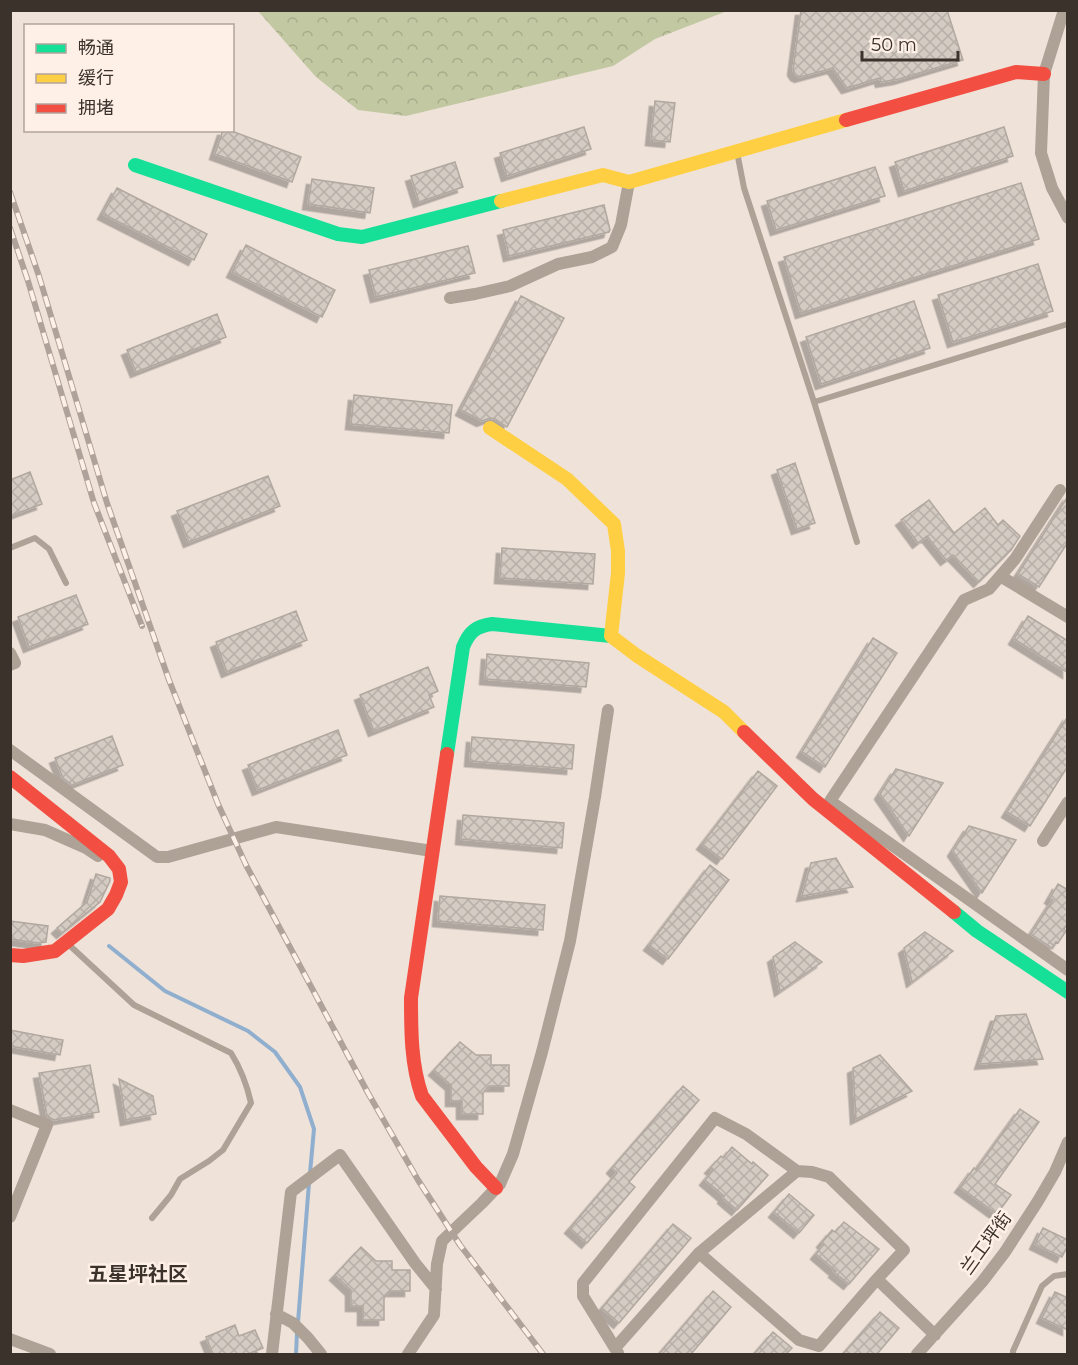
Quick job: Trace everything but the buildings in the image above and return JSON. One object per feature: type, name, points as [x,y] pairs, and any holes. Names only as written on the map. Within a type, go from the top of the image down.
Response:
[{"type":"street","points":[[1064,10],[1044,74],[1041,153],[1052,188],[1068,218]]},
{"type":"street","points":[[135,165],[338,234],[362,237],[603,175],[629,182],[1016,72],[1044,74]]},
{"type":"street","points":[[450,298],[510,286],[558,264],[592,257],[612,247],[621,225],[629,182]]},
{"type":"street","points":[[490,428],[567,479],[614,524],[618,573],[611,636]]},
{"type":"street","points":[[1060,490],[1014,559],[989,589],[964,600],[830,801],[1068,970]]},
{"type":"street","points":[[1000,576],[1068,616]]},
{"type":"street","points":[[496,1188],[476,1167],[422,1096],[417,1082],[411,1033],[411,998],[463,647],[467,635],[481,626],[492,624],[611,636],[636,656],[724,711],[813,799],[977,931],[1068,992]]},
{"type":"street","points":[[10,653],[15,663],[10,665]]},
{"type":"street","points":[[408,1354],[434,1315],[437,1264],[442,1241],[500,1184],[513,1154],[570,941],[608,710]]},
{"type":"street","points":[[10,750],[157,857],[168,857],[276,826],[432,851]]},
{"type":"street","points":[[10,777],[109,856],[119,869],[121,882],[108,909],[55,951],[10,956]]},
{"type":"street","points":[[1043,841],[1068,802]]},
{"type":"street","points":[[10,824],[45,830],[86,848],[119,869]]},
{"type":"street","points":[[10,1110],[47,1125],[10,1217]]},
{"type":"street","points":[[699,1253],[799,1340],[815,1350],[904,1250],[829,1177],[812,1172],[797,1172],[746,1134],[716,1118],[583,1283],[583,1296],[617,1351],[699,1253],[797,1172]]},
{"type":"street","name":"兰工坪街","points":[[917,1354],[982,1282],[1005,1252],[1055,1172],[1068,1142]]},
{"type":"street","points":[[272,1354],[291,1192],[340,1155],[415,1263],[436,1289]]},
{"type":"street","points":[[877,1279],[935,1335]]},
{"type":"street","points":[[276,1314],[293,1323],[321,1354]]},
{"type":"street","points":[[10,1339],[50,1354]]},
{"type":"lane","points":[[737,152],[744,188],[857,542]]},
{"type":"lane","points":[[814,402],[1068,324]]},
{"type":"lane","points":[[10,548],[35,538],[49,549],[66,584]]},
{"type":"lane","points":[[67,942],[134,1005],[231,1053],[247,1086],[251,1103],[224,1150],[180,1179],[171,1195],[152,1218]]},
{"type":"lane","points":[[1013,1354],[1042,1286],[1054,1276],[1068,1274]]},
{"type":"green space","points":[[258,11],[727,11],[655,39],[613,66],[406,116],[358,110],[316,77]]},
{"type":"waterway","points":[[109,946],[165,991],[248,1031],[275,1052],[300,1087],[314,1129],[310,1173]]},
{"type":"waterway","points":[[298,1322],[309,1183]]},
{"type":"waterway","points":[[296,1354],[297,1333]]},
{"type":"railway","points":[[10,192],[39,276],[107,503],[169,680],[218,804],[246,865],[368,1093],[418,1180],[460,1245],[543,1354]]},
{"type":"railway","points":[[10,228],[94,503],[142,626]]},
{"type":"traffic: fast","points":[[135,165],[338,234],[362,237],[501,201]]},
{"type":"traffic: fast","points":[[447,754],[463,647],[474,631],[492,624],[611,636]]},
{"type":"traffic: fast","points":[[954,912],[977,931],[1068,992]]},
{"type":"traffic: slow","points":[[501,201],[603,175],[629,182],[846,120]]},
{"type":"traffic: slow","points":[[490,428],[567,479],[614,524],[618,573],[611,636],[636,655],[724,712],[744,732]]},
{"type":"traffic: jam","points":[[846,120],[1016,72],[1044,74]]},
{"type":"traffic: jam","points":[[744,732],[813,799],[954,912]]},
{"type":"traffic: jam","points":[[447,754],[411,998],[414,1060],[422,1096],[476,1167],[496,1188]]},
{"type":"traffic: jam","points":[[10,777],[109,856],[119,869],[121,882],[108,909],[55,951],[23,956],[10,955]]},
{"type":"district","name":"五星坪社区","points":[[138,1274]]}]
